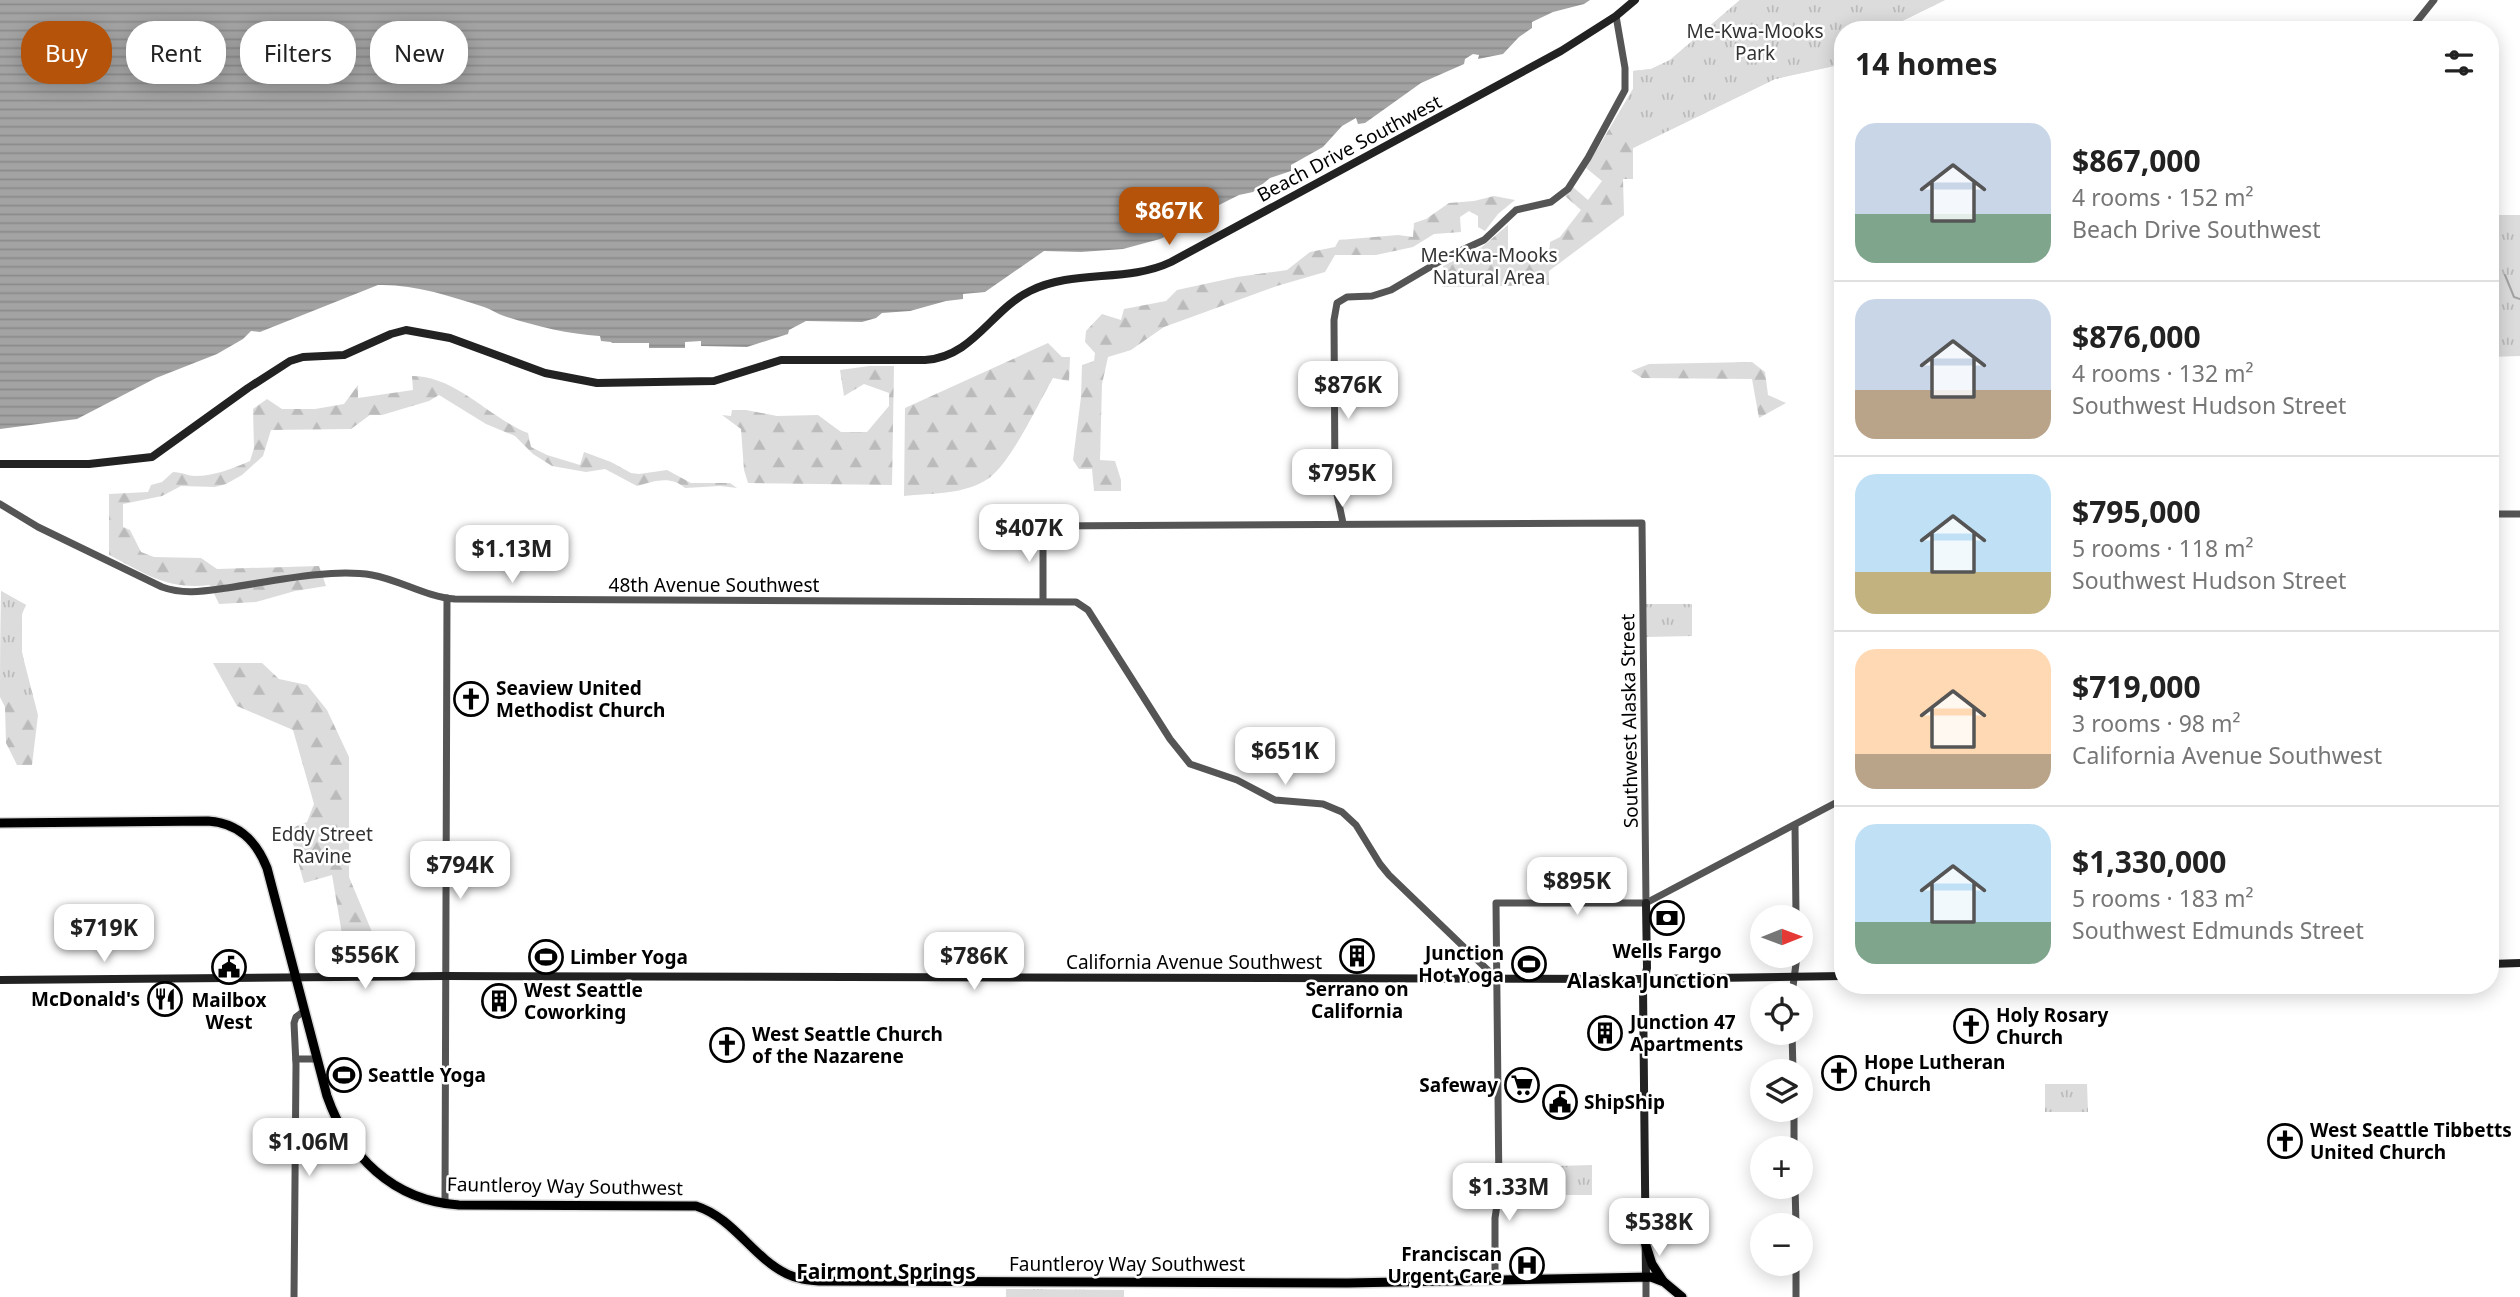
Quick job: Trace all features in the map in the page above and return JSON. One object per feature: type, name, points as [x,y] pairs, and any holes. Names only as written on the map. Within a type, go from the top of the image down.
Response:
[{"type":"main road","name":"Beach Drive Southwest","points":[[0,464],[89,464],[152,457],[290,361],[303,357],[344,355],[406,330],[450,338],[545,373],[597,383],[714,381],[781,360],[925,360],[945,357],[969,344],[1000,312],[1028,292],[1055,282],[1144,271],[1171,262],[1499,85],[1616,16],[1635,0]]},
{"type":"main road","name":"Fauntleroy Way Southwest","points":[[0,823],[208,821],[230,825],[251,838],[264,860],[327,1096],[342,1132],[365,1161],[406,1191],[422,1199],[445,1204],[696,1206],[722,1218],[784,1273],[819,1281],[1495,1281],[1646,1278],[1664,1282],[1682,1297]]},
{"type":"main road","name":"Southwest Alaska Street","points":[[1646,903],[1646,1278]]},
{"type":"main road","points":[[2499,964],[2520,963]]},
{"type":"main road","name":"California Avenue Southwest","points":[[0,980],[445,976],[1645,979],[1834,976]]},
{"type":"main road","points":[[1644,1239],[1652,1264],[1664,1282]]},
{"type":"street","points":[[2417,21],[2434,0]]},
{"type":"street","points":[[1043,601],[1043,526],[1343,523],[1335,485],[1335,307],[1340,300],[1347,297],[1372,296],[1391,290],[1447,257],[1484,240],[1516,210],[1551,202],[1568,189],[1625,90],[1625,68],[1616,16]]},
{"type":"street","name":"48th Avenue Southwest","points":[[0,504],[48,532],[147,580],[176,591],[199,592],[328,575],[370,575],[447,598],[1076,602],[1088,610],[1170,739],[1189,764],[1237,780],[1275,800],[1323,804],[1342,812],[1356,825],[1389,875],[1496,978]]},
{"type":"street","points":[[2499,514],[2520,514]]},
{"type":"street","name":"Southwest Alaska Street","points":[[1343,523],[1642,523],[1646,903]]},
{"type":"street","points":[[445,1204],[447,598]]},
{"type":"street","points":[[1495,1281],[1499,1192],[1496,903],[1646,903],[1834,804]]},
{"type":"street","points":[[1795,825],[1796,905]]},
{"type":"street","points":[[1793,982],[1796,968]]},
{"type":"street","points":[[294,1297],[294,1023],[296,1017],[304,1011]]},
{"type":"street","points":[[296,1059],[317,1059]]},
{"type":"street","points":[[1796,1276],[1796,1297]]},
{"type":"street","name":"Southwest Alaska Street","points":[[1646,1278],[1646,1297]]},
{"type":"green space","name":"Me-Kwa-Mooks Park","points":[[1740,0],[1945,0],[1902,21],[1834,21],[1834,66],[1775,79],[1633,148],[1633,179],[1623,179],[1624,215],[1549,271],[1549,285],[1442,287],[1443,266],[1482,247],[1508,225],[1508,256],[1549,256],[1550,242],[1560,237],[1581,210],[1565,196],[1573,187],[1588,200],[1602,181],[1586,168],[1633,89],[1633,71],[1651,69],[1670,60]]},
{"type":"green space","name":"Me-Kwa-Mooks Park","points":[[1740,0],[1945,0],[1902,21],[1834,21],[1834,66],[1775,79],[1633,148],[1633,125],[1612,125],[1633,89],[1633,71],[1651,69],[1670,60]]},
{"type":"green space","points":[[1494,196],[1515,200],[1498,214],[1485,231],[1478,227],[1478,216],[1469,211],[1460,217],[1461,232],[1434,234],[1413,247],[1376,255],[1335,255],[1325,272],[1277,286],[1164,327],[1131,350],[1108,357],[1102,384],[1100,460],[1115,461],[1121,480],[1121,491],[1094,491],[1092,469],[1079,469],[1073,460],[1082,365],[1094,361],[1095,353],[1085,342],[1086,331],[1102,314],[1121,320],[1124,309],[1166,301],[1177,290],[1287,270],[1310,252],[1335,247],[1339,240],[1398,235],[1413,237],[1414,223],[1426,219],[1449,203]]},
{"type":"green space","points":[[2499,215],[2520,215],[2520,356],[2499,357]]},
{"type":"green space","points":[[1048,343],[1062,357],[1070,357],[1069,381],[1053,378],[1015,446],[998,470],[970,488],[904,496],[905,408]]},
{"type":"green space","points":[[1752,362],[1765,372],[1768,395],[1786,403],[1759,418],[1752,379],[1642,378],[1631,371],[1649,364]]},
{"type":"green space","points":[[894,366],[892,485],[748,483],[744,470],[741,429],[722,415],[731,416],[732,410],[746,410],[777,416],[818,415],[841,432],[867,432],[889,406],[889,393],[864,384],[844,396],[840,370]]},
{"type":"green space","points":[[412,376],[428,378],[457,390],[528,433],[531,447],[547,455],[580,465],[584,452],[631,473],[667,470],[691,483],[730,483],[737,488],[685,488],[668,480],[637,486],[605,469],[586,472],[552,466],[533,454],[515,436],[486,424],[439,395],[429,401],[382,415],[370,415],[351,429],[271,430],[263,456],[242,475],[226,484],[215,487],[181,486],[162,496],[123,504],[123,527],[130,530],[141,552],[154,557],[201,558],[217,569],[319,566],[326,586],[256,602],[219,604],[210,585],[169,583],[109,555],[109,494],[148,492],[151,485],[162,482],[173,472],[192,476],[209,475],[250,461],[254,448],[253,409],[267,399],[282,409],[315,409],[344,404],[358,385],[358,398],[413,390]]},
{"type":"green space","points":[[1,591],[26,605],[22,613],[22,653],[38,715],[32,765],[17,765],[6,743],[5,707],[0,697]]},
{"type":"green space","points":[[1,591],[26,605],[20,626],[20,638],[33,699],[0,697]]},
{"type":"green space","points":[[1646,604],[1692,604],[1692,636],[1646,637]]},
{"type":"green space","name":"Eddy Street Ravine","points":[[213,663],[262,663],[279,679],[307,685],[327,710],[349,757],[349,877],[372,932],[342,934],[332,875],[304,883],[289,829],[307,822],[314,804],[293,730],[237,706]]},
{"type":"green space","points":[[374,939],[382,970],[356,971],[355,945]]},
{"type":"green space","points":[[2045,1084],[2087,1084],[2088,1112],[2045,1112]]},
{"type":"green space","points":[[1592,1165],[1592,1195],[1558,1195],[1558,1166]]},
{"type":"green space","points":[[1006,1289],[1124,1290],[1124,1297],[1006,1297]]},
{"type":"shaded area","points":[[0,0],[1590,0],[1532,22],[1532,28],[1503,54],[1478,59],[1479,55],[1473,54],[1465,59],[1464,64],[1421,83],[1365,123],[1358,124],[1356,118],[1342,126],[1323,147],[1291,165],[1291,171],[1270,178],[1253,192],[1239,195],[1213,208],[1213,214],[1176,229],[1176,232],[1123,249],[1044,251],[985,292],[963,294],[963,299],[910,311],[882,313],[862,322],[806,321],[789,330],[788,334],[747,347],[701,346],[701,341],[685,342],[685,348],[649,348],[649,343],[612,343],[601,341],[600,336],[539,326],[432,292],[405,286],[378,285],[260,332],[251,331],[243,339],[217,354],[156,378],[77,419],[0,429]]},
{"type":"waterway","points":[[2505,275],[2514,297],[2520,299]]},
{"type":"place","name":"Seaview United Methodist Church","points":[[471,699]]},
{"type":"place","name":"Wells Fargo","points":[[1667,918]]},
{"type":"place","name":"Serrano on California","points":[[1357,956]]},
{"type":"place","name":"Limber Yoga","points":[[546,957]]},
{"type":"place","name":"Junction Hot Yoga","points":[[1529,964]]},
{"type":"place","name":"Mailbox West","points":[[229,967]]},
{"type":"place","name":"McDonald's","points":[[165,999]]},
{"type":"place","name":"West Seattle Coworking","points":[[499,1001]]},
{"type":"place","name":"Holy Rosary Church","points":[[1971,1026]]},
{"type":"place","name":"Junction 47 Apartments","points":[[1605,1033]]},
{"type":"place","name":"West Seattle Church of the Nazarene","points":[[727,1045]]},
{"type":"place","name":"Hope Lutheran Church","points":[[1839,1073]]},
{"type":"place","name":"Seattle Yoga","points":[[344,1075]]},
{"type":"place","name":"Safeway","points":[[1522,1085]]},
{"type":"place","name":"ShipShip","points":[[1560,1102]]},
{"type":"place","name":"West Seattle Tibbetts United Church","points":[[2285,1141]]},
{"type":"place","name":"Franciscan Urgent Care","points":[[1527,1265]]},
{"type":"district","name":"Alaska Junction","points":[[1648,981]]},
{"type":"district","name":"Fairmont Springs","points":[[886,1272]]},
{"type":"park label","name":"Me-Kwa-Mooks Natural Area","points":[[1489,266]]}]
